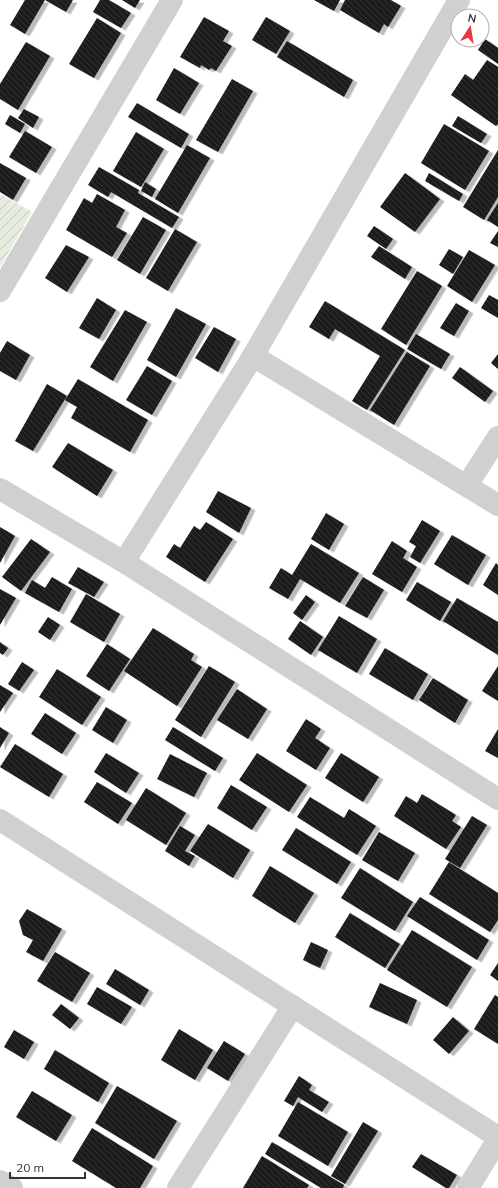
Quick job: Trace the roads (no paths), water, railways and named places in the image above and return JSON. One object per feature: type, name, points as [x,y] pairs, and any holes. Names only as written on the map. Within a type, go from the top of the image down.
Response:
[{"type":"street","points":[[0,291],[172,0]]},
{"type":"street","points":[[124,562],[253,356],[459,0]]},
{"type":"street","points":[[253,356],[498,505]]},
{"type":"street","points":[[467,485],[498,437]]},
{"type":"street","points":[[0,489],[124,562],[498,799]]},
{"type":"street","points":[[0,820],[498,1138],[468,1188]]},
{"type":"street","points":[[178,1188],[293,1006]]},
{"type":"street","points":[[0,1181],[12,1188]]}]
